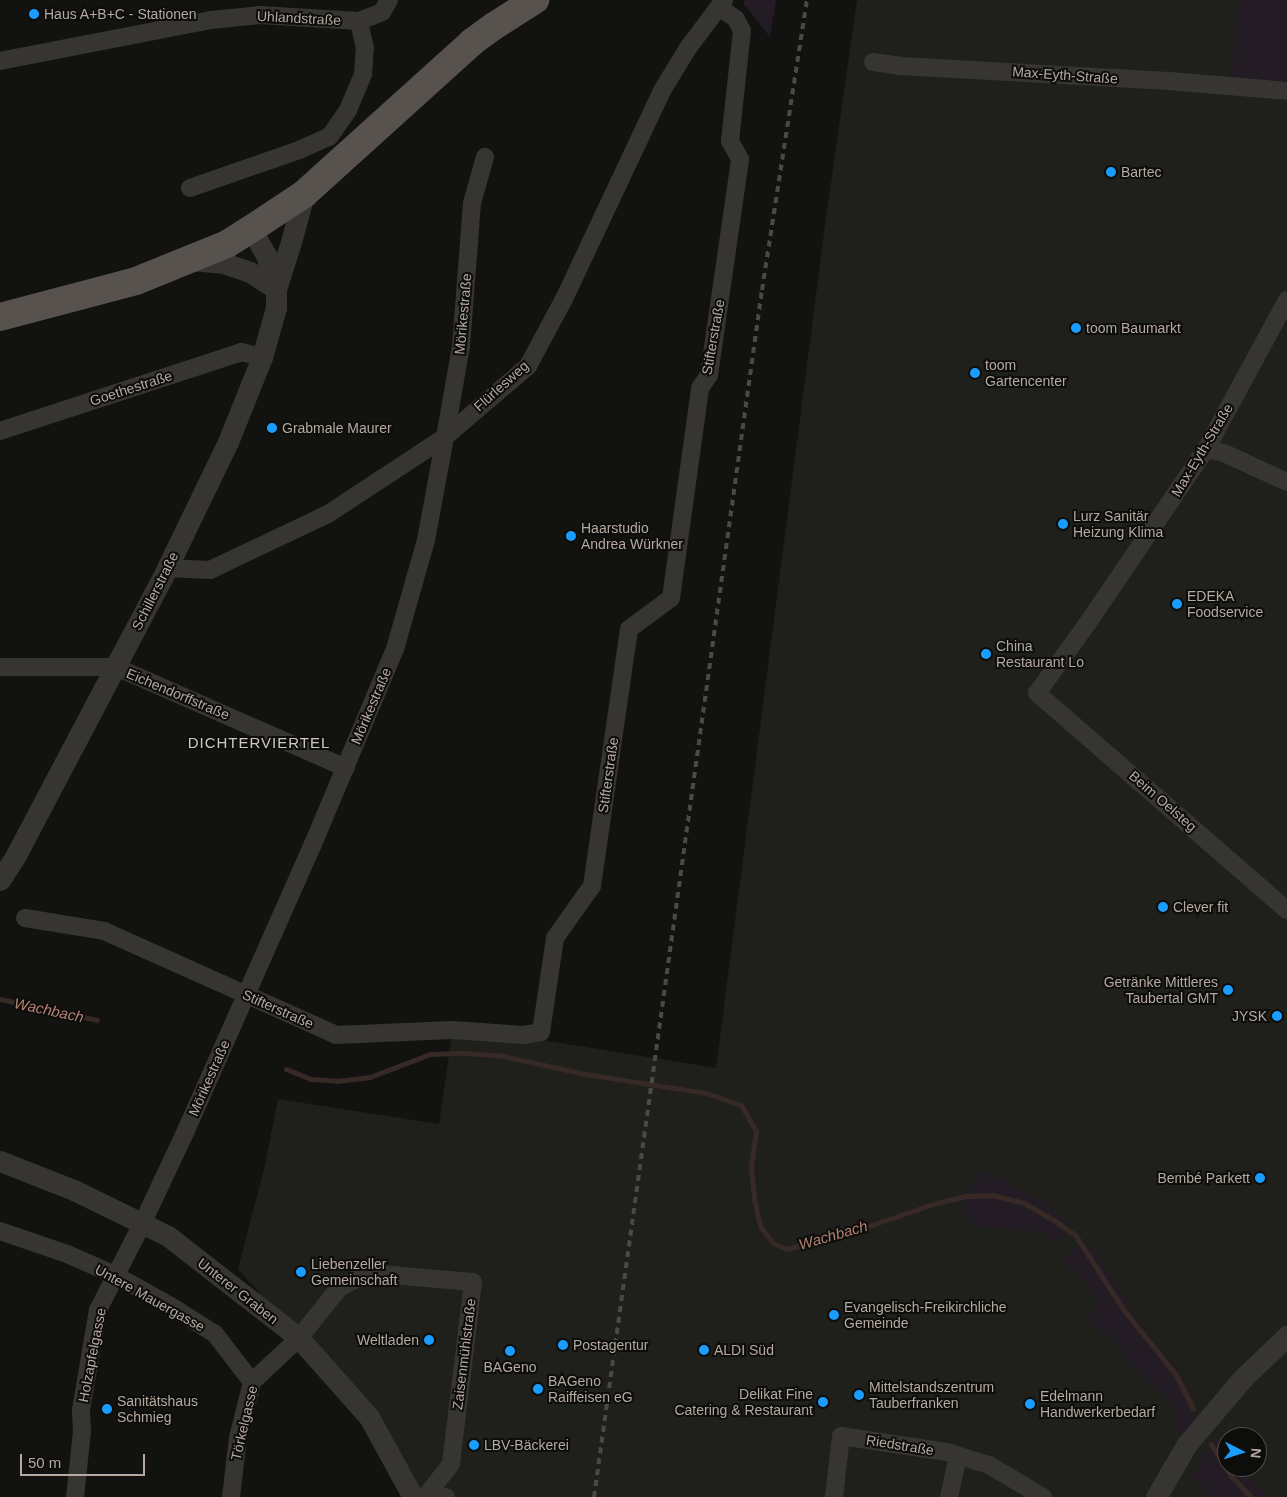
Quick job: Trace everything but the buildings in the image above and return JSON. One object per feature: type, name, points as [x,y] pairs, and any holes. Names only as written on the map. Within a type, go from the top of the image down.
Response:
[{"type":"main road","points":[[0,318],[136,281],[227,244],[251,230],[304,194],[472,42],[535,0]]},
{"type":"street","points":[[359,21],[382,12],[389,0]]},
{"type":"street","name":"Flürlesweg","points":[[167,568],[210,570],[328,514],[445,437],[528,366],[565,297],[663,89],[688,48],[722,3]]},
{"type":"street","name":"Stifterstraße","points":[[25,918],[104,931],[336,1035],[452,1030],[523,1035],[541,1032],[555,938],[592,886],[629,629],[670,598],[700,388],[709,376],[740,159],[730,141],[742,31],[736,19],[722,3]]},
{"type":"street","name":"Uhlandstraße","points":[[0,61],[211,20],[260,15],[359,21],[365,48],[363,74],[348,110],[330,136],[299,150],[190,188]]},
{"type":"street","name":"Max-Eyth-Straße","points":[[873,62],[900,66],[1160,80],[1287,91]]},
{"type":"street","name":"Mörikestraße","points":[[143,1222],[346,768],[395,649],[426,540],[445,437],[461,346],[472,203],[485,157]]},
{"type":"street","name":"Schillerstraße","points":[[276,289],[304,194]]},
{"type":"street","name":"Schillerstraße","points":[[0,880],[21,847],[167,568],[228,442],[262,357],[276,308],[276,289],[266,255],[251,230]]},
{"type":"street","points":[[186,260],[223,263],[250,272],[276,289]]},
{"type":"street","name":"Max-Eyth-Straße","points":[[1037,693],[1087,624],[1206,449],[1287,300]]},
{"type":"street","name":"Goethestraße","points":[[0,431],[242,352],[262,357]]},
{"type":"street","points":[[1206,449],[1224,453],[1287,482]]},
{"type":"street","name":"Eichendorffstraße","points":[[0,667],[116,667],[346,768]]},
{"type":"street","name":"Beim Oelsteg","points":[[1037,693],[1287,910]]},
{"type":"street","name":"Unterer Graben","points":[[0,1161],[76,1191],[143,1222],[168,1236],[299,1338],[369,1417],[422,1496]]},
{"type":"street","name":"Holzapfelgasse","points":[[75,1497],[82,1432],[81,1410],[98,1310],[143,1222]]},
{"type":"street","name":"Untere Mauergasse","points":[[0,1231],[67,1254],[115,1275],[174,1308],[215,1334],[252,1382]]},
{"type":"street","name":"Zaisenmühlstraße","points":[[299,1338],[339,1288],[368,1273],[473,1282],[451,1464],[422,1496]]},
{"type":"street","points":[[1156,1497],[1188,1444],[1243,1378],[1287,1336]]},
{"type":"street","name":"Törkelgasse","points":[[231,1497],[238,1438],[252,1382],[299,1338]]},
{"type":"street","name":"Riedstraße","points":[[834,1497],[841,1436],[958,1456],[988,1465],[1043,1497]]},
{"type":"street","points":[[949,1497],[958,1456]]},
{"type":"street","points":[[422,1496],[446,1497]]},
{"type":"shaded area","points":[[745,0],[776,0],[770,37],[743,3]]},
{"type":"shaded area","points":[[857,0],[1287,0],[1287,1497],[413,1497],[391,1454],[299,1338],[238,1269],[264,1169],[278,1099],[439,1124],[452,1034],[542,1040],[716,1068],[824,233]]},
{"type":"shaded area","points":[[1239,0],[1287,0],[1287,91],[1230,86]]},
{"type":"shaded area","points":[[980,1172],[1004,1179],[1015,1188],[1040,1200],[1065,1220],[1068,1230],[1056,1242],[1047,1241],[1047,1233],[971,1225],[972,1215],[963,1214],[967,1196]]},
{"type":"shaded area","points":[[1072,1248],[1094,1250],[1124,1296],[1142,1332],[1181,1374],[1194,1396],[1195,1436],[1174,1430],[1179,1412],[1126,1359],[1117,1340],[1102,1333],[1085,1319],[1090,1311],[1101,1303],[1075,1269],[1071,1272],[1065,1261]]},
{"type":"shaded area","points":[[1217,1437],[1217,1477],[1246,1477],[1270,1497],[1209,1497],[1191,1477]]},
{"type":"waterway","name":"Wachbach","points":[[0,999],[97,1020]]},
{"type":"waterway","name":"Wachbach","points":[[286,1069],[311,1079],[337,1081],[370,1077],[430,1054],[464,1053],[503,1056],[585,1074],[706,1093],[741,1105],[756,1131],[751,1168],[754,1199],[760,1226],[773,1243],[786,1249],[851,1232],[936,1203],[967,1196],[992,1195],[1024,1203],[1054,1220],[1076,1236],[1123,1309],[1176,1375],[1193,1409]]},
{"type":"waterway","name":"Wachbach","points":[[1211,1444],[1231,1476],[1251,1497]]},
{"type":"railway","points":[[594,1497],[762,290],[807,0]]},
{"type":"place","name":"Haus A+B+C - Stationen","points":[[34,14]]},
{"type":"place","name":"Bartec","points":[[1111,172]]},
{"type":"place","name":"toom Baumarkt","points":[[1076,328]]},
{"type":"place","name":"toom Gartencenter","points":[[975,373]]},
{"type":"place","name":"Grabmale Maurer","points":[[272,428]]},
{"type":"place","name":"Lurz Sanitär Heizung Klima","points":[[1063,524]]},
{"type":"place","name":"Haarstudio Andrea Würkner","points":[[571,536]]},
{"type":"place","name":"EDEKA Foodservice","points":[[1177,604]]},
{"type":"place","name":"China Restaurant Lo","points":[[986,654]]},
{"type":"place","name":"Clever fit","points":[[1163,907]]},
{"type":"place","name":"Getränke Mittleres Taubertal GMT","points":[[1228,990]]},
{"type":"place","name":"JYSK","points":[[1277,1016]]},
{"type":"place","name":"Bembé Parkett","points":[[1260,1178]]},
{"type":"place","name":"Liebenzeller Gemeinschaft","points":[[301,1272]]},
{"type":"place","name":"Evangelisch-Freikirchliche Gemeinde","points":[[834,1315]]},
{"type":"place","name":"Weltladen","points":[[429,1340]]},
{"type":"place","name":"Postagentur","points":[[563,1345]]},
{"type":"place","name":"ALDI Süd","points":[[704,1350]]},
{"type":"place","name":"BAGeno","points":[[510,1351]]},
{"type":"place","name":"BAGeno Raiffeisen eG","points":[[538,1389]]},
{"type":"place","name":"Mittelstandszentrum Tauberfranken","points":[[859,1395]]},
{"type":"place","name":"Delikat Fine Catering & Restaurant","points":[[823,1402]]},
{"type":"place","name":"Edelmann Handwerkerbedarf","points":[[1030,1404]]},
{"type":"place","name":"Sanitätshaus Schmieg","points":[[107,1409]]},
{"type":"place","name":"LBV-Bäckerei","points":[[474,1445]]},
{"type":"district","name":"DICHTERVIERTEL","points":[[259,743]]}]
